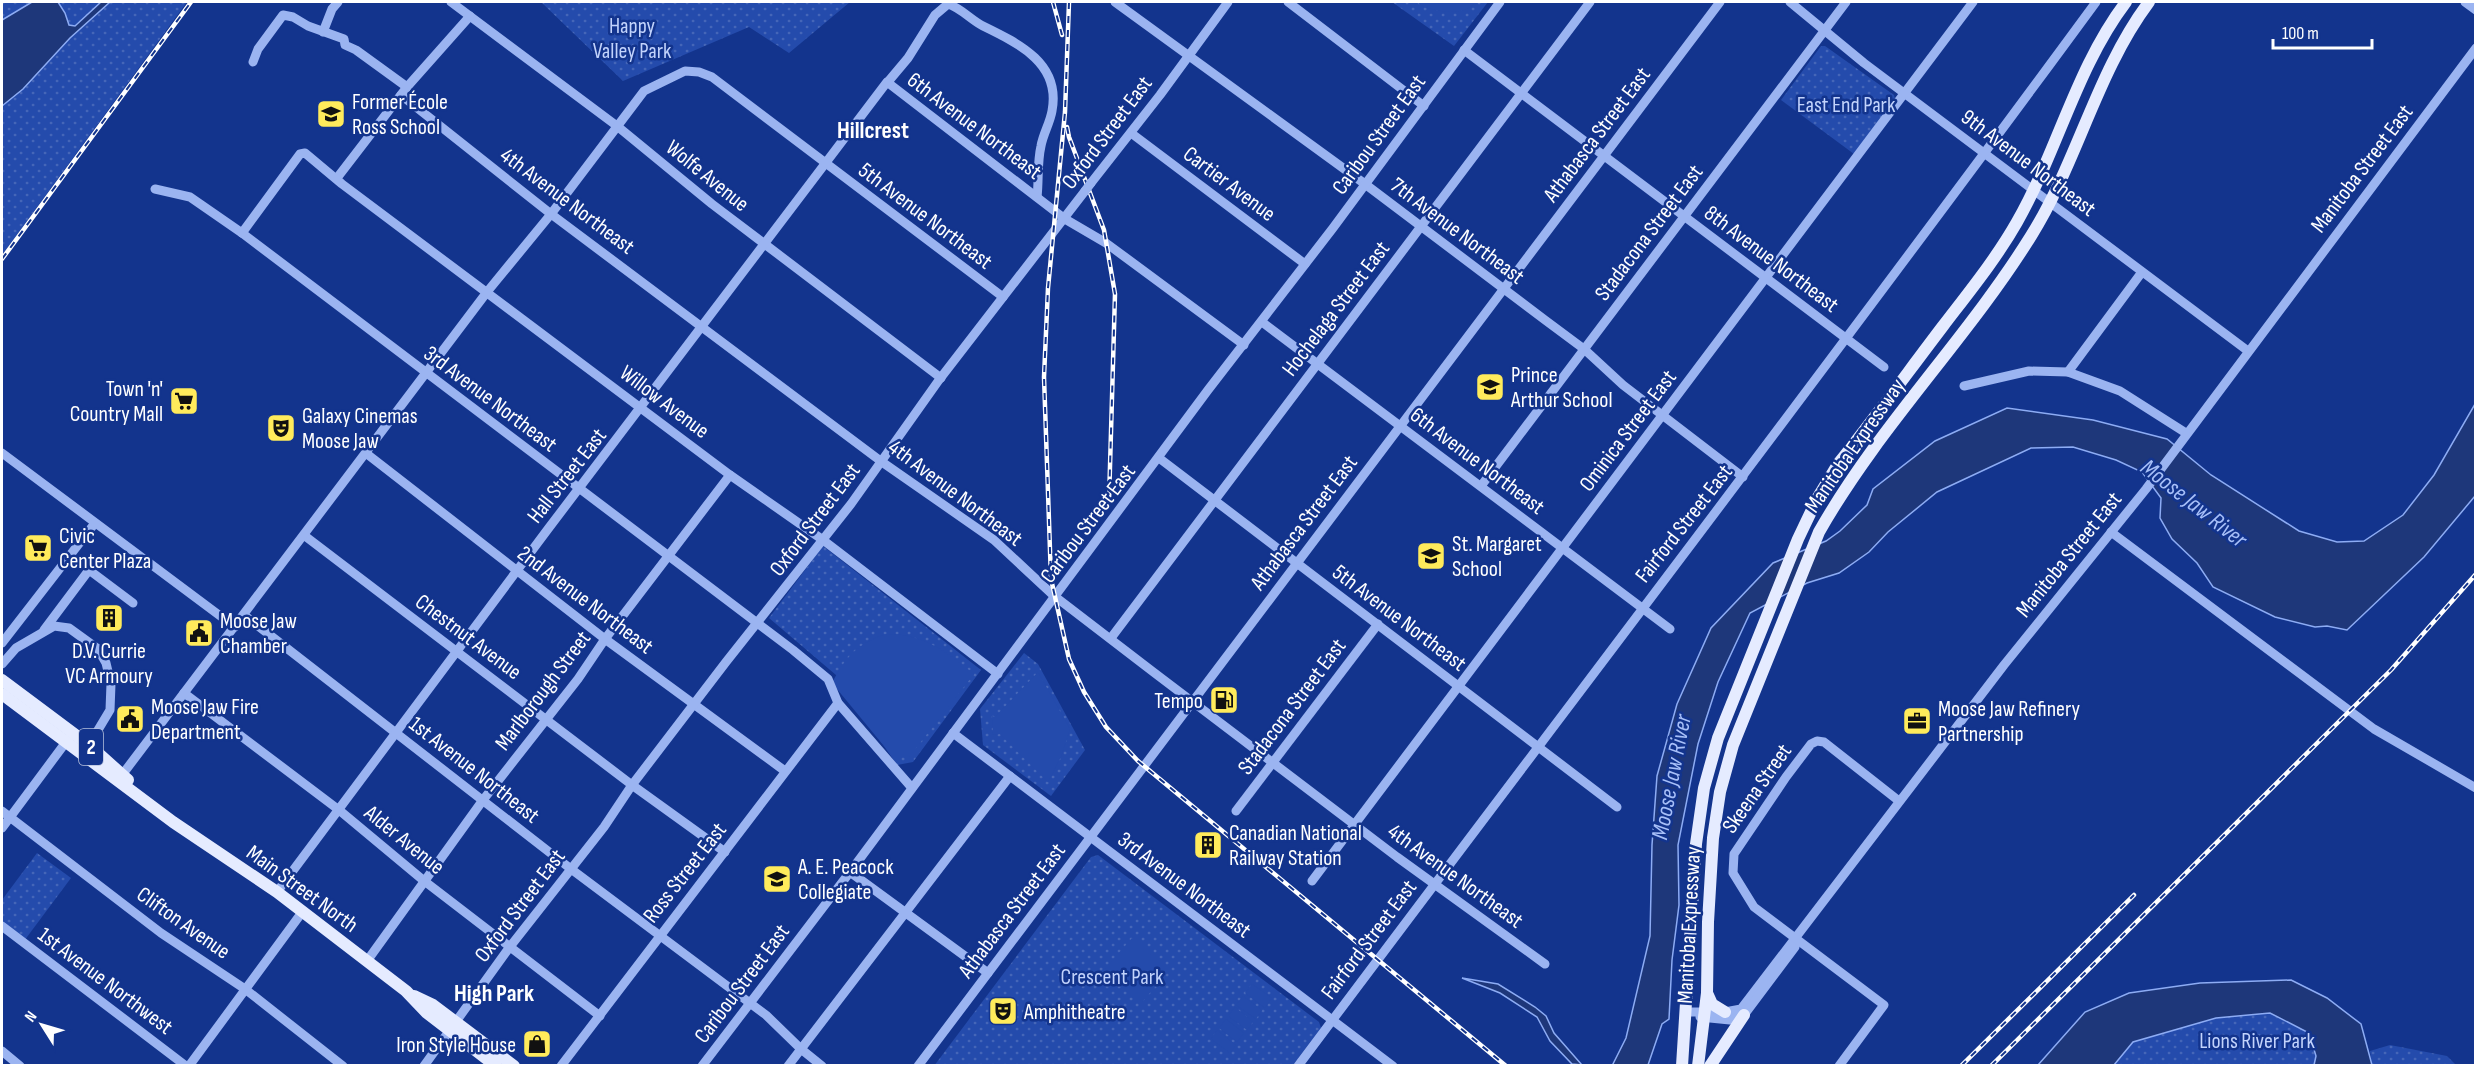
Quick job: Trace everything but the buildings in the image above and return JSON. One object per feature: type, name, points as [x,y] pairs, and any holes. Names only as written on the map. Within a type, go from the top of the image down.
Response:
[{"type":"main road","name":"Manitoba Expressway","points":[[1682,1065],[1696,844],[1704,788],[1718,738],[1798,539],[1818,497],[1838,464],[2002,247],[2035,189],[2082,74],[2104,33],[2126,2]]},
{"type":"main road","name":"Manitoba Expressway","points":[[1698,1065],[1707,993],[1713,838],[1720,792],[1733,745],[1820,532],[1848,484],[2003,278],[2051,202],[2116,53],[2150,2]]},
{"type":"main road","name":"Main Street North","points":[[2,680],[69,738],[173,822],[277,892],[406,991],[433,1005],[496,1065]]},
{"type":"main road","name":"Main Street North","points":[[2,694],[69,738],[89,745],[120,778]]},
{"type":"main road","points":[[1707,993],[1712,1004],[1725,1012]]},
{"type":"main road","points":[[1710,1065],[1744,1015]]},
{"type":"main road","name":"Main Street North","points":[[453,1026],[514,1065]]},
{"type":"street","points":[[323,32],[332,9],[338,2]]},
{"type":"street","name":"Wolfe Avenue","points":[[451,2],[617,126],[764,244],[941,378]]},
{"type":"street","name":"7th Avenue Northeast","points":[[1115,2],[1365,184],[1503,288],[1584,350],[1623,385],[1743,477]]},
{"type":"street","name":"Oxford Street East","points":[[424,1065],[693,704],[823,540],[941,378],[1054,229],[1065,219],[1131,133],[1228,2]]},
{"type":"street","points":[[1288,2],[1424,106]]},
{"type":"street","name":"Caribou Street East","points":[[702,1065],[743,1015],[1500,2]]},
{"type":"street","name":"Hochelaga Street East","points":[[1111,638],[1590,2]]},
{"type":"street","name":"Athabasca Street East","points":[[918,1065],[1720,2]]},
{"type":"street","name":"9th Avenue Northeast","points":[[1790,2],[1826,29],[1864,63],[2248,351]]},
{"type":"street","name":"Stadacona Street East","points":[[1480,486],[1846,2]]},
{"type":"street","name":"Ominica Street East","points":[[1312,881],[1973,2]]},
{"type":"street","name":"Fairford Street East","points":[[1298,1065],[1847,340],[2096,2]]},
{"type":"street","points":[[2465,2],[2475,10]]},
{"type":"street","points":[[946,3],[980,25],[1016,43],[1046,69],[1051,77],[1054,87],[1053,105],[1040,149],[1037,197]]},
{"type":"street","name":"Hall Street East","points":[[277,892],[825,163],[908,58],[935,15],[946,3]]},
{"type":"street","name":"4th Avenue Northeast","points":[[253,62],[258,49],[283,15],[293,17],[323,32],[344,39],[345,45],[357,50],[551,214],[882,462],[994,540],[1056,597],[1355,825],[1545,964]]},
{"type":"street","points":[[337,178],[404,91],[470,16]]},
{"type":"street","name":"Manitoba Street East","points":[[1744,1015],[1899,801],[2004,664],[2146,489],[2475,48]]},
{"type":"street","name":"8th Avenue Northeast","points":[[1464,50],[1884,367]]},
{"type":"street","name":"5th Avenue Northeast","points":[[617,126],[644,91],[685,71],[699,72],[711,77],[1003,297]]},
{"type":"street","name":"6th Avenue Northeast","points":[[887,83],[1065,219],[1106,243],[1244,345]]},
{"type":"street","points":[[120,778],[367,454],[487,292],[551,214],[617,126]]},
{"type":"street","name":"Cartier Avenue","points":[[1131,133],[1305,264]]},
{"type":"street","name":"Willow Avenue","points":[[242,233],[300,154],[305,153],[487,292],[642,406],[730,475],[823,540],[998,674]]},
{"type":"street","name":"3rd Avenue Northeast","points":[[155,189],[190,197],[242,233],[758,623],[828,679],[838,703],[873,746],[912,788]]},
{"type":"street","points":[[2068,372],[2142,272]]},
{"type":"street","name":"6th Avenue Northeast","points":[[1262,322],[1670,628]]},
{"type":"street","points":[[1965,386],[2029,371],[2068,372],[2120,391],[2183,437]]},
{"type":"street","points":[[2,453],[235,627]]},
{"type":"street","name":"2nd Avenue Northeast","points":[[367,454],[604,639],[785,771]]},
{"type":"street","name":"5th Avenue Northeast","points":[[1160,458],[1617,807]]},
{"type":"street","name":"Marlborough Street","points":[[367,961],[423,880],[578,679],[604,639],[730,475]]},
{"type":"street","points":[[2,643],[95,523]]},
{"type":"street","points":[[2111,532],[2374,729],[2475,788]]},
{"type":"street","name":"Chestnut Avenue","points":[[305,536],[632,785],[725,852]]},
{"type":"street","points":[[42,632],[90,570],[132,603]]},
{"type":"street","name":"1st Avenue Northeast","points":[[244,615],[571,869],[766,1015],[801,1049],[822,1065]]},
{"type":"street","name":"Stadacona Street East","points":[[1236,811],[1378,624]]},
{"type":"street","points":[[2,664],[16,648],[54,626],[69,628],[98,649],[106,663],[111,684],[110,711],[89,745]]},
{"type":"street","name":"Alder Avenue","points":[[184,693],[339,810],[509,948],[600,1016]]},
{"type":"street","name":"Ross Street East","points":[[561,1065],[838,703]]},
{"type":"street","name":"3rd Avenue Northeast","points":[[953,734],[1393,1065]]},
{"type":"street","points":[[2,828],[5,814],[69,738]]},
{"type":"street","name":"Skeena Street","points":[[1797,941],[1754,907],[1732,873],[1734,854],[1785,777],[1811,744],[1817,741],[1824,742],[1899,801]]},
{"type":"street","points":[[788,1065],[1010,776]]},
{"type":"street","name":"Clifton Avenue","points":[[5,814],[161,933],[245,989],[343,1065]]},
{"type":"street","points":[[850,872],[904,914],[988,973]]},
{"type":"street","points":[[188,1065],[303,911]]},
{"type":"street","name":"1st Avenue Northwest","points":[[2,926],[188,1065]]},
{"type":"street","points":[[1797,941],[1884,1005],[1839,1065]]},
{"type":"street","name":"Manitoba Street East","points":[[1725,1012],[1741,1009],[1790,942],[1797,941]]},
{"type":"street","points":[[1685,1012],[1730,1020],[1744,1015]]},
{"type":"street","points":[[1705,1015],[1725,1012]]},
{"type":"street","points":[[743,1015],[752,1013],[766,1015]]},
{"type":"street","points":[[2,1052],[20,1065]]},
{"type":"green space","points":[[2,2],[187,2],[2,255]]},
{"type":"green space","name":"Happy Valley Park","points":[[541,2],[850,2],[789,53],[749,27],[623,81]]},
{"type":"green space","points":[[1392,2],[1488,2],[1454,46]]},
{"type":"green space","points":[[1417,2],[1476,2],[1469,8],[1453,12],[1433,10]]},
{"type":"green space","name":"East End Park","points":[[1821,46],[1825,46],[1894,95],[1895,99],[1854,154],[1781,100]]},
{"type":"green space","points":[[823,546],[981,670],[913,762],[897,765],[836,675],[769,618]]},
{"type":"green space","points":[[887,634],[924,641],[954,658],[974,674],[909,757],[893,757],[832,683],[854,652],[868,641]]},
{"type":"green space","points":[[1024,653],[1038,664],[1085,750],[1051,796],[983,745],[980,709]]},
{"type":"green space","points":[[1038,672],[1070,729],[1061,757],[1048,782],[1000,734],[993,735],[992,716],[995,717]]},
{"type":"green space","points":[[37,853],[71,878],[24,941],[2,924],[2,900]]},
{"type":"green space","name":"Crescent Park","points":[[1098,855],[1319,1022],[1321,1028],[1293,1065],[934,1066],[1091,857]]},
{"type":"green space","points":[[1132,938],[1169,971],[1142,1002],[1105,969]]},
{"type":"green space","points":[[1252,984],[1272,998],[1265,1008],[1245,993]]},
{"type":"green space","points":[[1243,996],[1262,1010],[1256,1019],[1236,1005]]},
{"type":"green space","points":[[1235,1007],[1253,1022],[1247,1030],[1228,1016]]},
{"type":"green space","name":"Lions River Park","points":[[2270,1013],[2309,1033],[2316,1056],[2314,1066],[2114,1066],[2133,1042],[2216,1018]]},
{"type":"green space","points":[[1226,1019],[1244,1033],[1237,1042],[1219,1028]]},
{"type":"green space","points":[[1217,1030],[1236,1045],[1230,1053],[1211,1039]]},
{"type":"green space","points":[[2390,1045],[2447,1056],[2456,1065],[2372,1065],[2370,1051]]},
{"type":"water","points":[[32,2],[58,2],[69,25],[75,26],[101,2],[110,2],[70,38],[23,89],[2,106],[2,20]]},
{"type":"water","name":"Moose Jaw River","points":[[2475,404],[2475,496],[2424,557],[2347,630],[2327,626],[2315,627],[2275,617],[2213,587],[2197,563],[2172,539],[2160,518],[2161,498],[2142,472],[2116,460],[2073,447],[2031,448],[1937,492],[1888,532],[1869,552],[1839,573],[1807,583],[1750,613],[1718,682],[1698,744],[1678,845],[1679,905],[1672,960],[1669,1019],[1662,1024],[1648,1065],[1612,1066],[1626,1038],[1650,936],[1652,845],[1657,776],[1677,704],[1711,628],[1773,563],[1826,541],[1840,531],[1867,505],[1873,489],[1935,441],[2007,408],[2093,420],[2167,439],[2211,475],[2299,531],[2337,542],[2364,541],[2403,515],[2434,475]]},
{"type":"water","points":[[1462,978],[1498,984],[1535,1007],[1546,1016],[1554,1033],[1582,1065],[1572,1064],[1550,1041],[1537,1017],[1500,993]]},
{"type":"water","points":[[2291,980],[2327,998],[2361,1024],[2372,1065],[2314,1065],[2316,1056],[2309,1033],[2270,1013],[2216,1018],[2133,1042],[2114,1065],[2038,1065],[2085,1012],[2129,993],[2200,983]]},
{"type":"railway","points":[[2,259],[191,2]]},
{"type":"railway","points":[[1053,2],[1062,35]]},
{"type":"railway","points":[[1069,2],[1065,112],[1048,288],[1044,377],[1051,579],[1069,659],[1084,692],[1106,727],[1138,761],[1506,1066]]},
{"type":"railway","points":[[1067,127],[1104,230],[1115,294],[1109,501]]},
{"type":"railway","points":[[1991,1066],[2391,670],[2476,574]]},
{"type":"railway","points":[[1961,1066],[2134,895]]},
{"type":"place","name":"Former École Ross School","points":[[331,114]]},
{"type":"place","name":"Prince Arthur School","points":[[1490,387]]},
{"type":"place","name":"Town 'n' Country Mall","points":[[184,401]]},
{"type":"place","name":"Galaxy Cinemas Moose Jaw","points":[[281,428]]},
{"type":"place","name":"Civic Center Plaza","points":[[38,548]]},
{"type":"place","name":"St. Margaret School","points":[[1431,556]]},
{"type":"place","name":"D.V. Currie VC Armoury","points":[[109,618]]},
{"type":"place","name":"Moose Jaw Chamber","points":[[199,633]]},
{"type":"place","name":"Tempo","points":[[1224,700]]},
{"type":"place","name":"Moose Jaw Fire Department","points":[[130,719]]},
{"type":"place","name":"Moose Jaw Refinery Partnership","points":[[1917,721]]},
{"type":"place","name":"Canadian National Railway Station","points":[[1208,845]]},
{"type":"place","name":"A. E. Peacock Collegiate","points":[[777,879]]},
{"type":"place","name":"Amphitheatre","points":[[1003,1011]]},
{"type":"place","name":"Iron Style House","points":[[537,1044]]},
{"type":"district","name":"Hillcrest","points":[[873,130]]},
{"type":"district","name":"High Park","points":[[494,993]]}]
